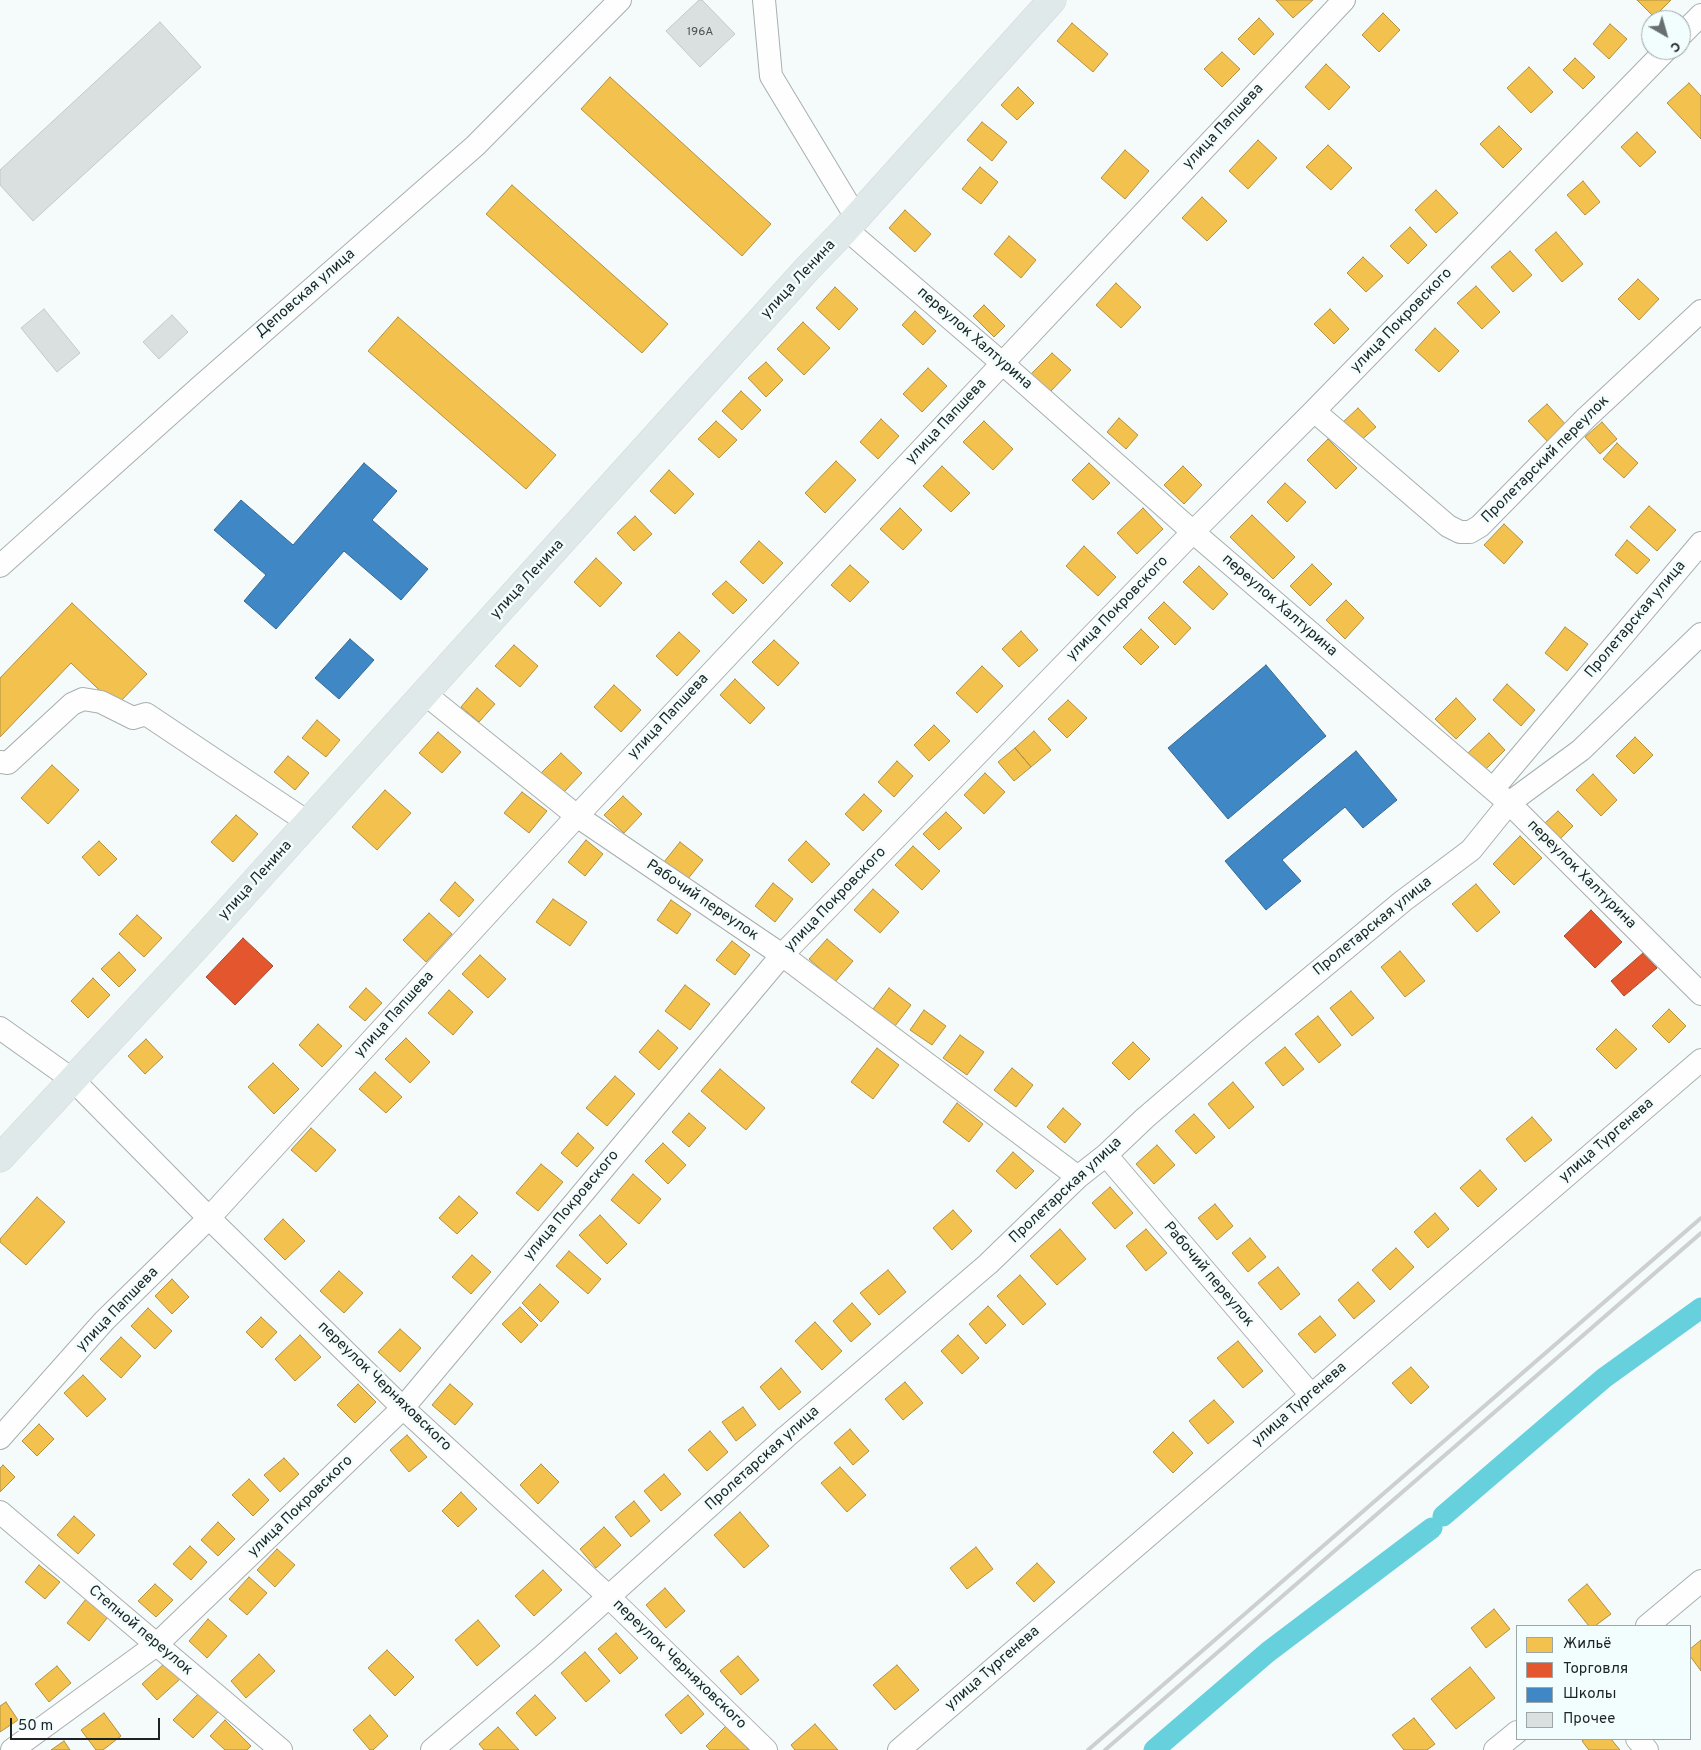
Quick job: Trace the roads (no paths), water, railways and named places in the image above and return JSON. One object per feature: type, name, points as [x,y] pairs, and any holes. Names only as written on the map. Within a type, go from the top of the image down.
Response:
[{"type":"main road","name":"улица Ленина","points":[[0,1158],[309,823],[808,268],[851,223],[1052,0]]},
{"type":"street","name":"переулок Халтурина","points":[[764,0],[771,76],[851,223],[1002,363],[1193,532],[1501,796],[1701,994]]},
{"type":"street","name":"улица Папшева","points":[[0,1438],[104,1320],[209,1218],[576,816],[1344,0]]},
{"type":"street","name":"Деповская улица","points":[[0,566],[200,387],[475,146],[612,7]]},
{"type":"street","points":[[1691,25],[1701,15]]},
{"type":"street","name":"улица Покровского","points":[[12,1750],[156,1645],[403,1408],[782,955],[1193,532],[1314,411],[1656,60]]},
{"type":"street","name":"Пролетарский переулок","points":[[1314,411],[1448,526],[1460,532],[1470,532],[1480,526],[1586,418],[1701,311]]},
{"type":"street","name":"Пролетарская улица","points":[[432,1750],[546,1654],[786,1437],[988,1264],[1078,1177],[1106,1155],[1145,1118],[1244,1032],[1404,901],[1471,850],[1501,796],[1701,542]]},
{"type":"street","name":"Пролетарская улица","points":[[1501,796],[1581,750],[1701,634]]},
{"type":"street","name":"Рабочий переулок","points":[[425,694],[576,816],[782,955],[1078,1177]]},
{"type":"street","points":[[0,762],[8,763],[72,704],[83,699],[101,702],[133,718],[146,714],[309,823]]},
{"type":"street","name":"переулок Черняховского","points":[[0,1028],[73,1080],[209,1218],[403,1408],[608,1596],[766,1750]]},
{"type":"street","name":"улица Тургенева","points":[[899,1750],[1701,1060]]},
{"type":"street","name":"Рабочий переулок","points":[[1106,1155],[1311,1396]]},
{"type":"street","name":"Степной переулок","points":[[0,1512],[281,1750]]},
{"type":"street","points":[[1649,1625],[1701,1581]]},
{"type":"street","points":[[1494,1750],[1516,1733]]},
{"type":"street","points":[[1638,1740],[1646,1750]]},
{"type":"waterway","points":[[1443,1516],[1604,1378],[1701,1308]]},
{"type":"waterway","points":[[1154,1750],[1268,1652],[1432,1528]]},
{"type":"railway","points":[[1088,1750],[1701,1218]]},
{"type":"railway","points":[[1105,1750],[1701,1233]]}]
